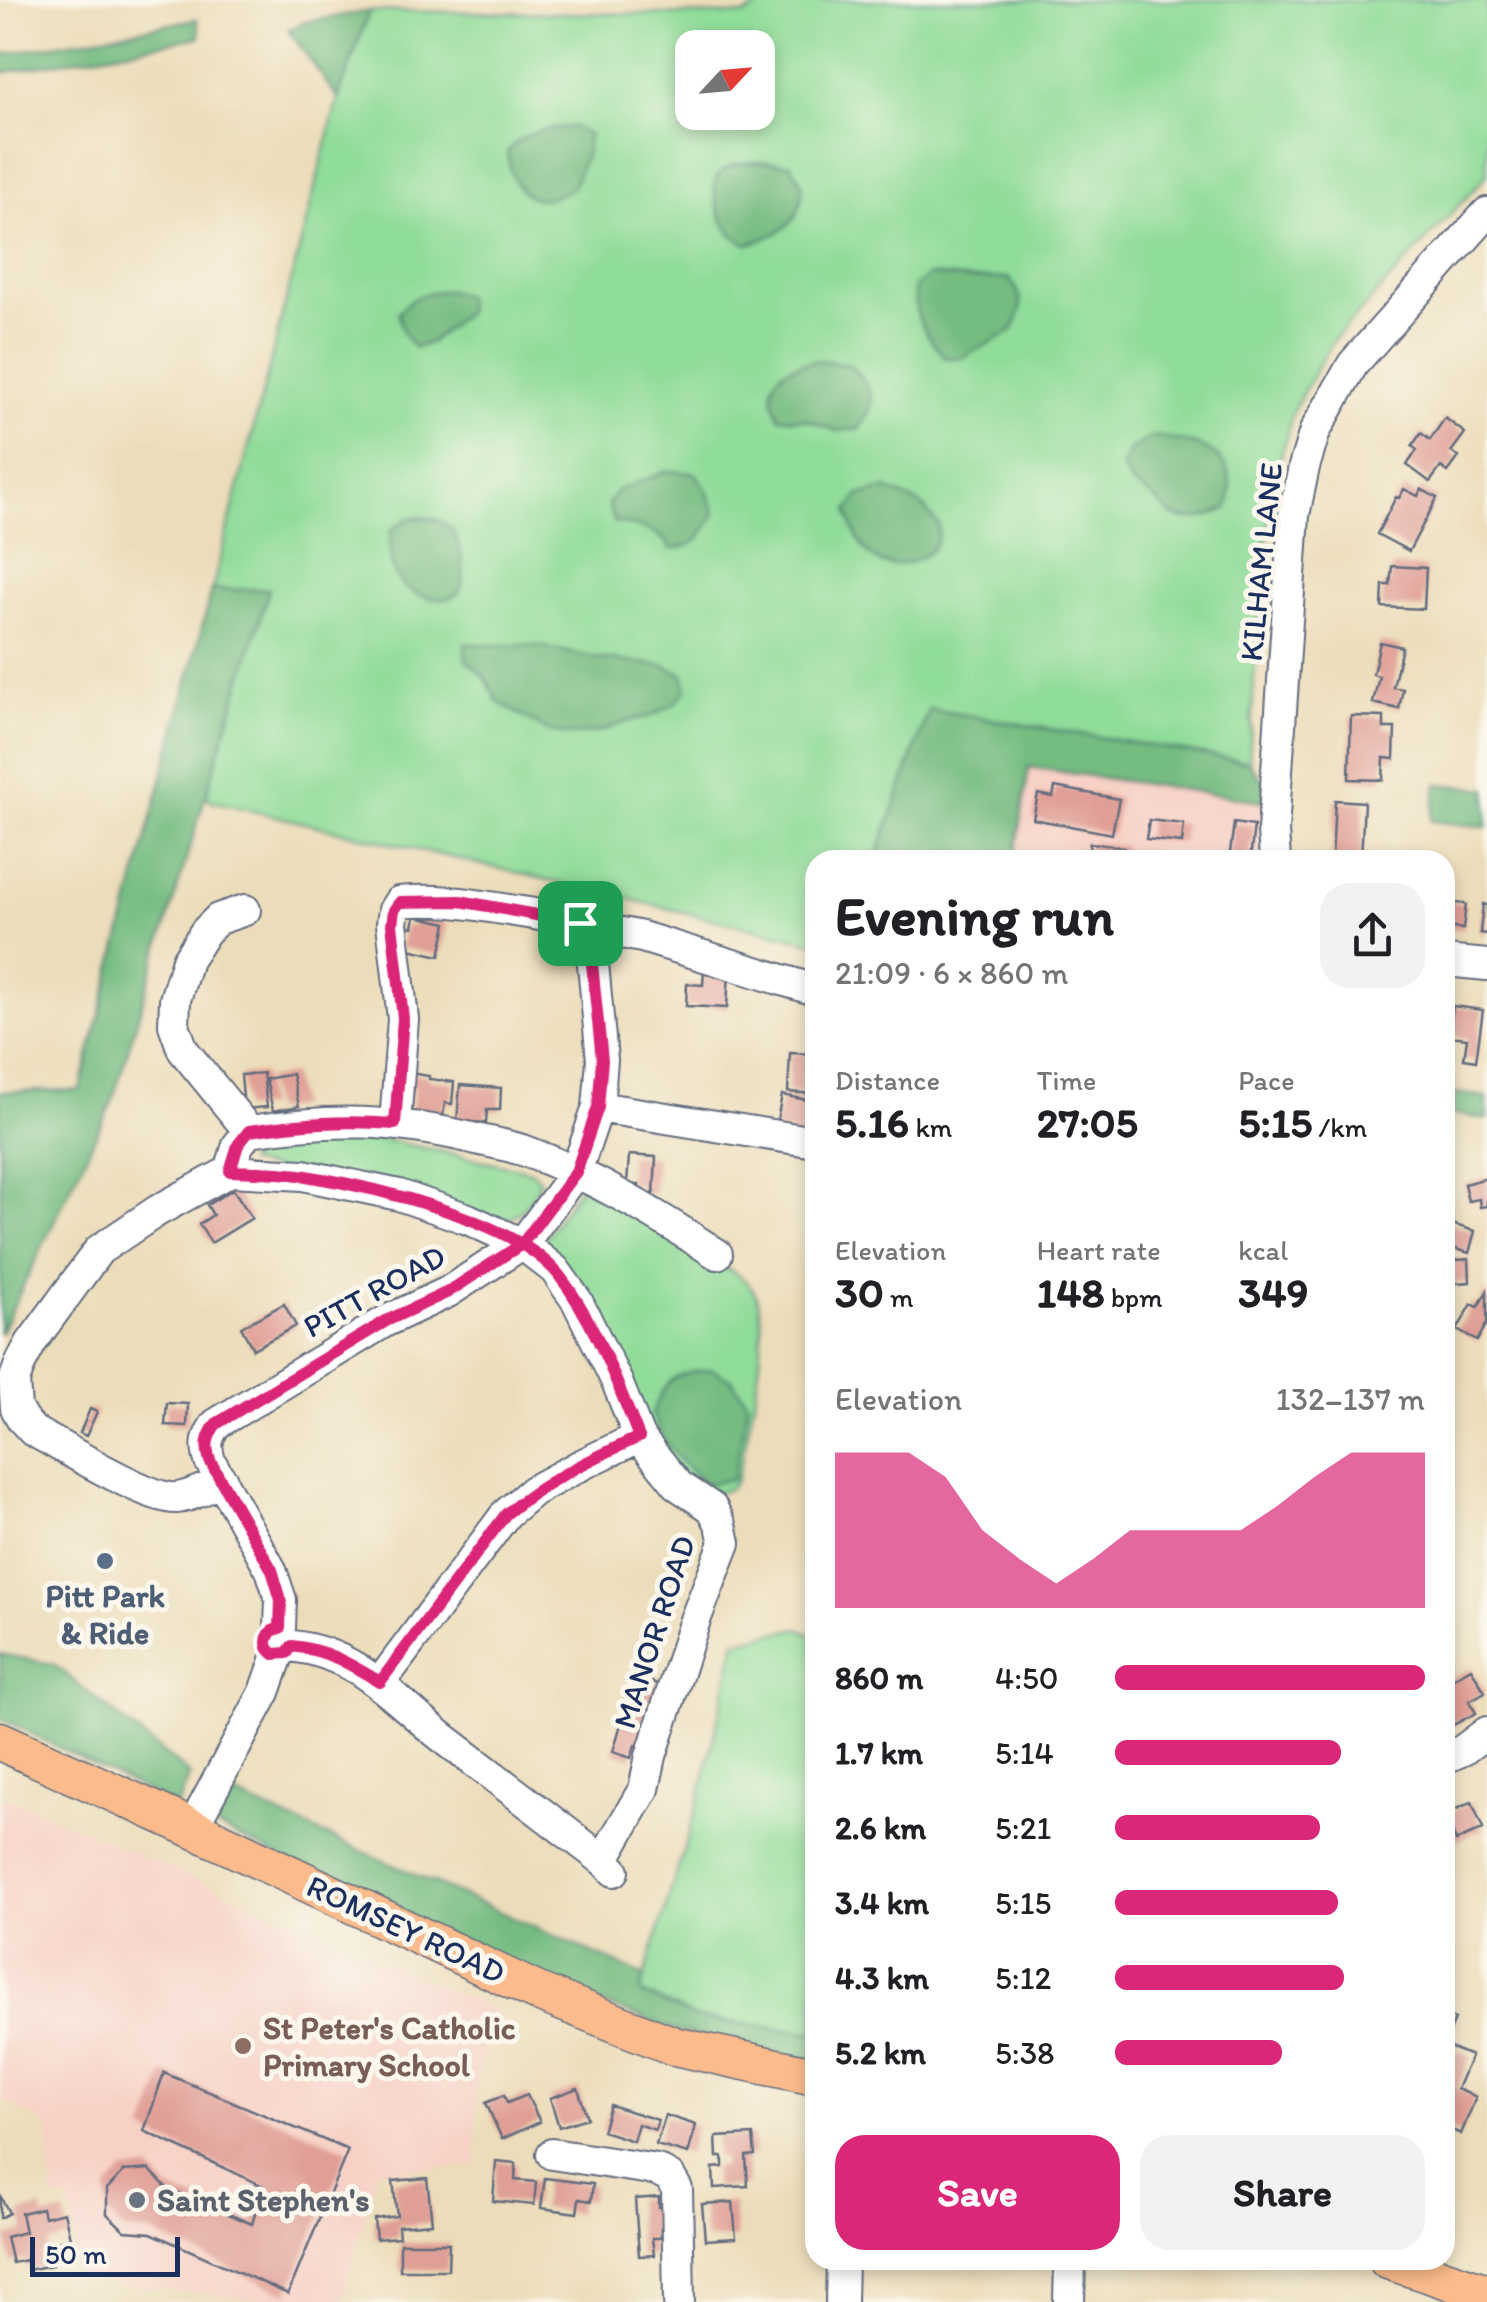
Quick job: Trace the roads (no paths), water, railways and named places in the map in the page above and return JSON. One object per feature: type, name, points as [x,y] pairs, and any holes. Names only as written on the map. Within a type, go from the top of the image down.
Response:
[{"type":"main road","name":"ROMSEY ROAD","points":[[3,1744],[192,1828],[538,1992],[674,2046],[805,2074]]},
{"type":"main road","points":[[1418,2270],[1487,2293]]},
{"type":"street","name":"KILHAM LANE","points":[[1274,850],[1294,516],[1315,431],[1353,364],[1487,213]]},
{"type":"street","points":[[395,1124],[403,1018],[392,924],[400,902],[460,901],[561,918],[601,933],[642,937],[805,987]]},
{"type":"street","points":[[245,910],[218,919],[205,932],[188,960],[175,1000],[174,1025],[184,1050],[249,1131]]},
{"type":"street","name":"PITT ROAD","points":[[192,1828],[265,1692],[284,1643],[281,1600],[272,1570],[210,1461],[206,1449],[209,1434],[216,1424],[386,1321],[448,1292],[522,1244],[576,1172],[598,1107],[602,1060],[592,964],[601,933]]},
{"type":"street","points":[[1455,962],[1487,965]]},
{"type":"street","points":[[598,1107],[805,1140]]},
{"type":"street","points":[[222,1480],[194,1494],[173,1498],[145,1491],[33,1430],[16,1408],[14,1380],[31,1344],[99,1250],[230,1171],[238,1145],[249,1131],[305,1122],[395,1124],[525,1151],[576,1172],[660,1217],[717,1254]]},
{"type":"street","name":"MANOR ROAD","points":[[230,1171],[303,1175],[399,1195],[522,1244],[555,1270],[578,1302],[639,1437],[679,1486],[712,1508],[725,1542],[695,1620],[644,1789],[609,1867],[414,1715],[380,1682],[344,1660],[284,1643]]},
{"type":"street","points":[[380,1682],[506,1514],[533,1491],[639,1437]]},
{"type":"street","points":[[1455,1754],[1487,1732]]},
{"type":"street","points":[[552,2154],[657,2170],[670,2177],[677,2189],[679,2302]]},
{"type":"street","points":[[841,2302],[842,2270]]},
{"type":"street","points":[[1066,2302],[1069,2270]]},
{"type":"place","name":"Pitt Park & Ride","points":[[105,1561]]},
{"type":"place","name":"St Peter's Catholic Primary School","points":[[243,2046]]},
{"type":"place","name":"Saint Stephen's","points":[[137,2200]]}]
